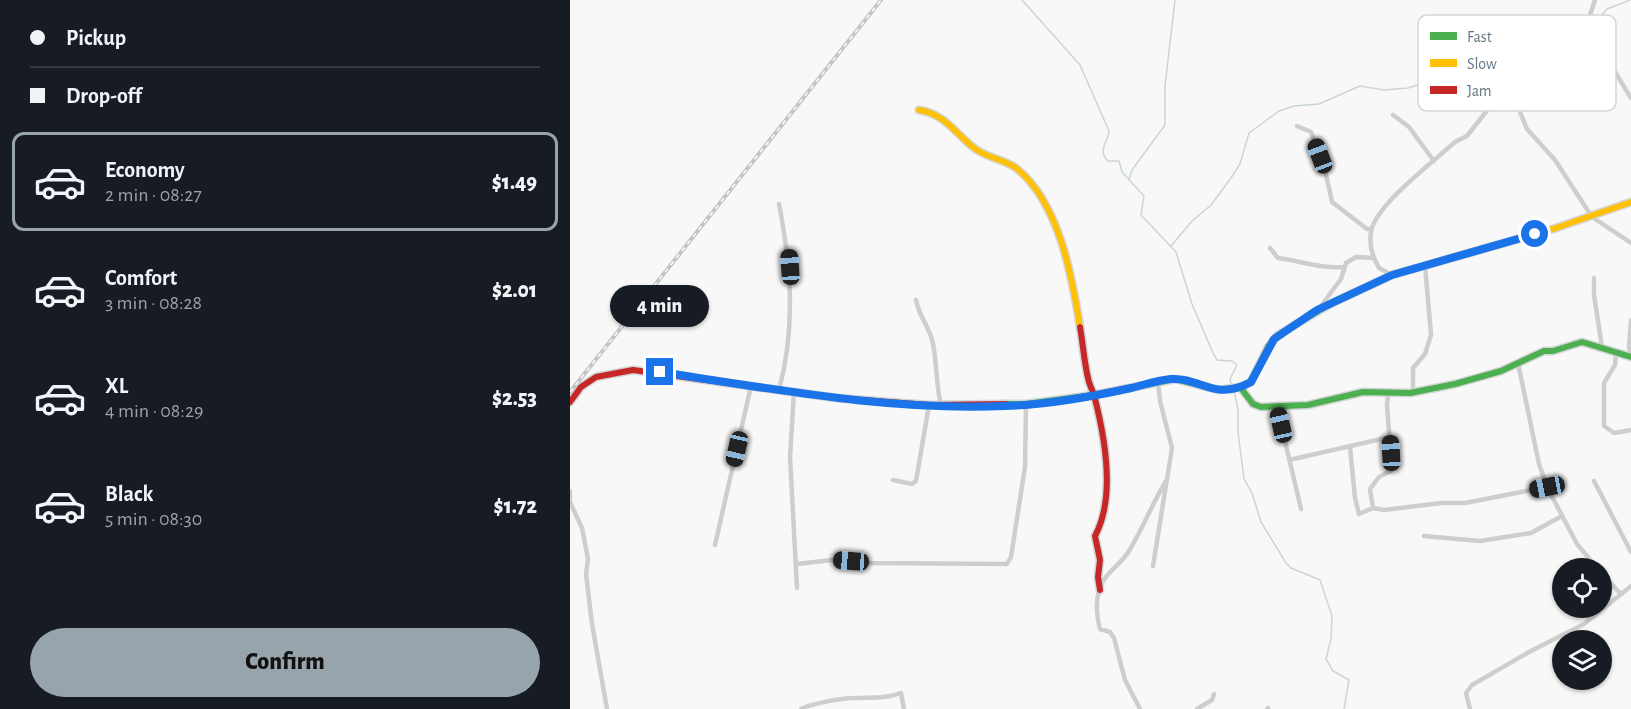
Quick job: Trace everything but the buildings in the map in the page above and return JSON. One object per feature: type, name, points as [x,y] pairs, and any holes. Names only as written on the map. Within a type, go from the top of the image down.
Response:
[{"type":"street","points":[[1590,15],[1595,0]]},
{"type":"street","points":[[1616,73],[1631,98]]},
{"type":"street","points":[[919,110],[938,114],[959,131],[974,149],[1015,167],[1042,200],[1071,272],[1088,379],[1094,395],[1107,464],[1107,486],[1102,523],[1095,536],[1100,560],[1098,577],[1100,590]]},
{"type":"street","points":[[1392,275],[1379,268],[1374,258],[1370,242],[1376,219],[1389,202],[1455,142],[1467,136],[1487,111]]},
{"type":"street","points":[[1520,111],[1527,129],[1556,160],[1592,217],[1631,243]]},
{"type":"street","points":[[1393,115],[1409,127],[1434,161]]},
{"type":"street","points":[[1297,126],[1311,132],[1325,170],[1332,202],[1367,229],[1372,229]]},
{"type":"street","points":[[571,398],[597,377],[618,370],[660,372],[837,398],[929,405],[1026,404],[1094,395],[1175,379],[1219,390],[1234,388],[1251,382],[1268,347],[1278,335],[1317,310],[1392,275],[1592,217],[1631,202]]},
{"type":"street","points":[[779,204],[789,253],[791,281],[788,360],[779,390]]},
{"type":"street","points":[[1270,248],[1278,258],[1306,261],[1327,268],[1344,267]]},
{"type":"street","points":[[1317,310],[1341,279],[1344,267],[1349,260],[1356,257],[1374,258]]},
{"type":"street","points":[[1413,392],[1413,368],[1425,354],[1431,335],[1425,265]]},
{"type":"street","points":[[1594,278],[1594,296],[1602,347]]},
{"type":"street","points":[[915,300],[920,317],[927,324],[933,344],[941,405]]},
{"type":"street","points":[[1234,388],[1253,404],[1261,407],[1308,405],[1363,392],[1413,392],[1455,384],[1501,371],[1544,351],[1553,351],[1582,342],[1631,357],[1629,347],[1631,320]]},
{"type":"street","points":[[1616,354],[1612,372],[1604,383],[1604,426],[1614,434],[1631,430]]},
{"type":"street","points":[[1518,363],[1539,464],[1547,487],[1577,544],[1589,558]]},
{"type":"street","points":[[1153,566],[1172,448],[1160,401],[1158,382]]},
{"type":"street","points":[[715,545],[751,386]]},
{"type":"street","points":[[794,392],[790,456],[797,588]]},
{"type":"street","points":[[1373,508],[1370,489],[1379,477],[1392,470],[1388,393]]},
{"type":"street","points":[[797,564],[832,560],[870,563],[1007,564],[1011,557],[1025,467],[1026,404]]},
{"type":"street","points":[[893,480],[912,484],[916,481],[929,405]]},
{"type":"street","points":[[1277,407],[1300,509]]},
{"type":"street","points":[[1289,460],[1390,437]]},
{"type":"street","points":[[1350,447],[1355,498],[1359,514],[1373,508],[1384,510],[1465,502],[1547,487]]},
{"type":"street","points":[[1140,709],[1125,680],[1114,638],[1110,632],[1100,629],[1097,617],[1100,590],[1102,582],[1128,554],[1146,522],[1151,505],[1166,481]]},
{"type":"street","points":[[1594,482],[1631,552]]},
{"type":"street","points":[[570,491],[570,501],[582,528],[588,559],[586,574],[592,624],[607,709]]},
{"type":"street","points":[[1424,536],[1480,541],[1532,533],[1562,516]]},
{"type":"street","points":[[1612,585],[1620,593]]},
{"type":"street","points":[[1470,709],[1466,693],[1472,685],[1584,624],[1631,586]]},
{"type":"street","points":[[801,709],[817,703],[830,703],[850,698],[872,699],[901,693],[904,709]]},
{"type":"street","points":[[1197,709],[1212,700],[1214,694]]},
{"type":"waterway","points":[[1022,0],[1080,65],[1109,131],[1103,153],[1108,161],[1119,161],[1122,172],[1144,196],[1141,215],[1176,252],[1192,304],[1213,353],[1217,360],[1232,361],[1237,365],[1230,379],[1232,387]]},
{"type":"waterway","points":[[1129,179],[1132,170],[1165,125],[1165,86],[1175,0]]},
{"type":"waterway","points":[[1602,15],[1607,9],[1630,0]]},
{"type":"waterway","points":[[1171,246],[1192,221],[1211,205],[1231,178],[1240,164],[1249,133],[1279,111],[1294,106],[1319,104],[1360,86],[1384,90],[1418,85]]},
{"type":"waterway","points":[[1234,391],[1238,409],[1238,432],[1244,479],[1252,493],[1261,522],[1291,568],[1320,580],[1332,616],[1331,639],[1326,659],[1333,671],[1349,680],[1344,709]]},
{"type":"railway","points":[[570,392],[881,0]]},
{"type":"traffic: fast","points":[[1006,404],[1026,404],[1094,395],[1175,379],[1219,390],[1240,387],[1251,382],[1268,347],[1278,335],[1332,303],[1392,275],[1413,269]]},
{"type":"traffic: fast","points":[[1240,387],[1253,404],[1261,407],[1308,405],[1363,392],[1410,393],[1455,384],[1501,371],[1544,351],[1553,351],[1582,342],[1631,357]]},
{"type":"traffic: slow","points":[[919,110],[943,120],[974,148],[1016,168],[1031,183],[1043,200],[1061,241],[1073,285],[1080,327]]},
{"type":"traffic: slow","points":[[1413,269],[1553,229],[1631,202]]},
{"type":"traffic: jam","points":[[1080,327],[1089,382],[1105,448],[1107,485],[1105,503],[1095,536],[1100,560],[1098,577],[1100,590]]},
{"type":"traffic: jam","points":[[570,402],[581,387],[596,377],[633,370],[837,398],[929,405],[1006,404]]},
{"type":"route","points":[[660,372],[837,398],[929,405],[1005,406],[1066,400],[1175,379],[1219,390],[1228,390],[1251,382],[1274,339],[1317,310],[1392,275],[1535,234]]}]
